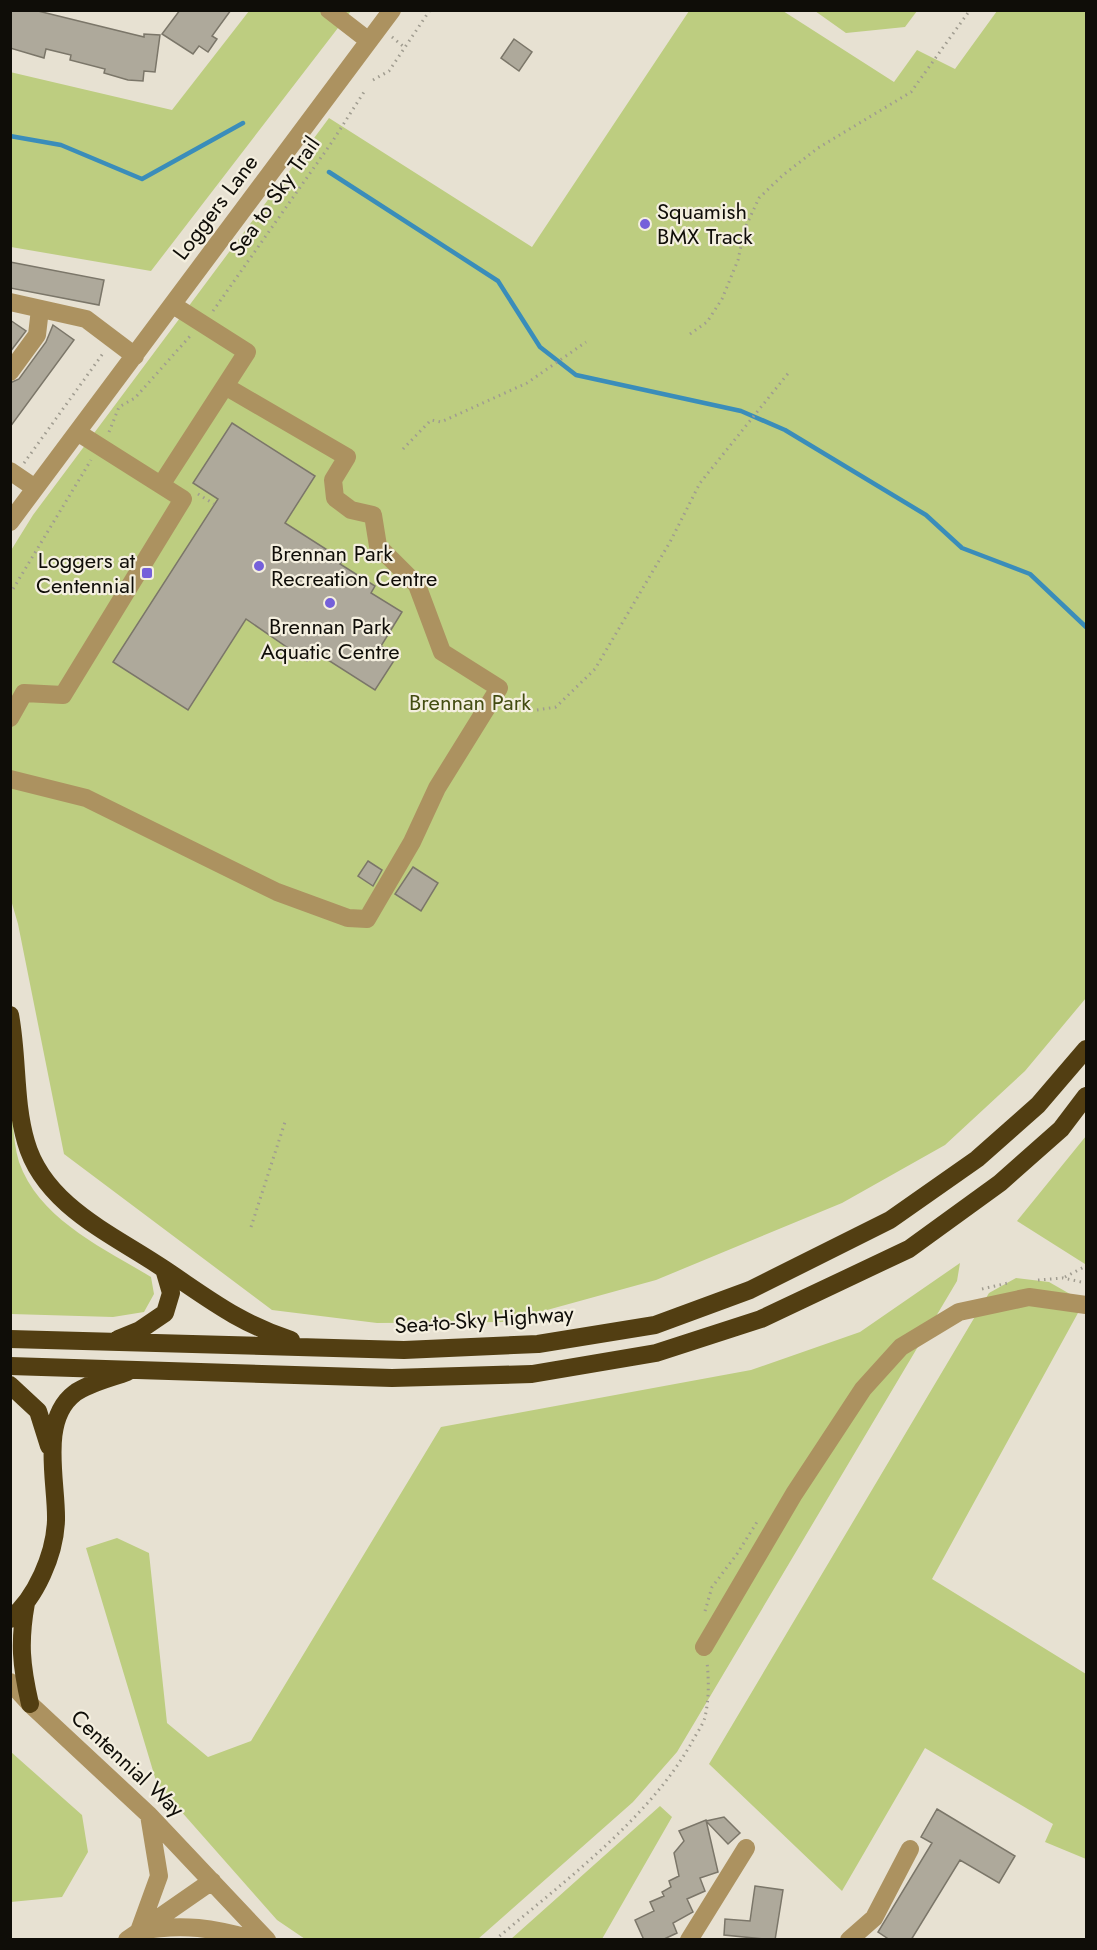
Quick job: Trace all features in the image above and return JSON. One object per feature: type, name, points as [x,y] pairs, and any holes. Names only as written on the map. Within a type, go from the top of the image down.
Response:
[{"type":"highway","points":[[10,1015],[26,1142],[35,1165],[54,1191],[99,1229],[164,1269],[212,1303],[256,1329],[309,1346]]},
{"type":"highway","name":"Sea-to-Sky Highway","points":[[10,1339],[404,1350],[538,1344],[655,1325],[750,1290],[890,1220],[977,1159],[1038,1105],[1086,1048]]},
{"type":"highway","points":[[10,1366],[392,1377],[532,1374],[656,1353],[761,1319],[909,1249],[1000,1183],[1061,1129],[1086,1096]]},
{"type":"highway","points":[[110,1341],[140,1330],[165,1313],[171,1293],[164,1269]]},
{"type":"highway","points":[[10,1620],[19,1600],[36,1587],[50,1553],[56,1522],[52,1459],[54,1422],[75,1393],[134,1369]]},
{"type":"highway","points":[[10,1385],[38,1410],[52,1459]]},
{"type":"highway","points":[[19,1600],[20,1660],[30,1704]]},
{"type":"street","points":[[329,10],[369,41]]},
{"type":"street","name":"Loggers Lane","points":[[10,522],[392,10]]},
{"type":"street","points":[[10,302],[86,319],[135,356]]},
{"type":"street","points":[[161,485],[247,352],[173,304]]},
{"type":"street","points":[[10,372],[38,335],[40,309]]},
{"type":"street","points":[[10,779],[86,798],[277,892],[348,918],[367,919],[412,842],[437,788],[499,687],[442,652],[417,585],[378,546],[373,516],[351,510],[335,498],[333,480],[347,457],[225,386]]},
{"type":"street","points":[[10,718],[24,693],[63,695],[183,499],[77,432]]},
{"type":"street","points":[[13,473],[35,488]]},
{"type":"street","points":[[704,1647],[794,1494],[863,1389],[901,1347],[959,1312],[1029,1297],[1086,1305]]},
{"type":"street","name":"Centennial Way","points":[[10,1682],[30,1704],[148,1814],[267,1940]]},
{"type":"street","points":[[134,1935],[159,1876],[148,1814]]},
{"type":"street","points":[[689,1940],[746,1848]]},
{"type":"street","points":[[849,1940],[874,1918],[910,1849]]},
{"type":"street","points":[[134,1935],[212,1881]]},
{"type":"street","points":[[134,1935],[170,1926],[196,1926],[256,1940]]},
{"type":"path","points":[[373,80],[389,71],[430,10]]},
{"type":"path","points":[[690,334],[707,322],[722,299],[738,260],[744,228],[759,198],[783,175],[818,148],[911,92],[970,10]]},
{"type":"path","points":[[388,33],[404,47]]},
{"type":"path","name":"Sea to Sky Trail","points":[[209,317],[332,142],[364,92]]},
{"type":"path","points":[[109,432],[119,407],[135,398],[191,335]]},
{"type":"path","points":[[13,473],[113,339]]},
{"type":"path","points":[[403,449],[431,420],[441,422],[527,383],[586,342]]},
{"type":"path","points":[[537,710],[556,707],[595,669],[670,542],[700,483],[790,371]]},
{"type":"path","points":[[10,594],[95,453]]},
{"type":"path","points":[[251,1227],[285,1122]]},
{"type":"path","points":[[1063,1278],[1086,1266]]},
{"type":"path","points":[[495,1940],[568,1878],[644,1807],[681,1761]]},
{"type":"green space","points":[[249,11],[351,11],[151,271],[11,247],[10,72],[172,110]]},
{"type":"green space","name":"Brennan Park","points":[[689,11],[783,11],[894,82],[917,50],[955,69],[997,11],[1086,11],[1086,998],[1025,1071],[945,1145],[842,1203],[656,1280],[503,1322],[377,1323],[272,1310],[64,1154],[18,924],[11,900],[10,552],[33,515],[329,118],[532,247]]},
{"type":"green space","points":[[815,11],[917,11],[905,27],[846,33]]},
{"type":"green space","points":[[10,1085],[17,1153],[28,1182],[41,1200],[74,1230],[151,1277],[154,1294],[144,1312],[113,1317],[11,1314]]},
{"type":"green space","points":[[1086,1136],[1086,1261],[1085,1264],[1017,1221]]},
{"type":"green space","points":[[960,1263],[957,1281],[677,1752],[633,1802],[478,1939],[305,1939],[277,1920],[157,1784],[86,1548],[117,1538],[149,1553],[167,1723],[208,1757],[251,1741],[441,1427],[751,1370],[860,1332]]},
{"type":"green space","points":[[1016,1278],[1049,1282],[1084,1302],[932,1579],[1086,1674],[1086,1859],[1045,1842],[1053,1824],[925,1748],[842,1891],[709,1764],[989,1293]]},
{"type":"green space","points":[[11,1752],[82,1815],[88,1852],[62,1897],[11,1902]]},
{"type":"green space","points":[[660,1806],[672,1817],[602,1939],[511,1939]]},
{"type":"building","points":[[10,10],[34,10],[144,37],[144,34],[160,35],[155,72],[144,71],[143,81],[128,80],[104,73],[105,69],[70,60],[71,55],[46,49],[44,58],[10,48]]},
{"type":"building","points":[[180,10],[231,10],[212,36],[217,39],[208,52],[199,46],[193,54],[162,34]]},
{"type":"building","points":[[514,39],[532,52],[519,71],[501,58]]},
{"type":"building","points":[[10,262],[104,280],[99,305],[10,288]]},
{"type":"building","points":[[10,320],[26,331],[10,352]]},
{"type":"building","points":[[53,325],[74,340],[10,427],[10,383],[19,379],[46,342]]},
{"type":"building","name":"Brennan Park Recreation Centre","points":[[232,423],[315,476],[285,523],[343,560],[340,564],[375,586],[371,593],[402,612],[381,646],[397,656],[375,690],[314,651],[307,661],[246,619],[188,710],[113,662],[218,499],[193,483]]},
{"type":"building","points":[[368,861],[382,870],[373,886],[358,876]]},
{"type":"building","points":[[413,867],[438,883],[421,911],[395,894]]},
{"type":"building","points":[[937,1809],[1015,1856],[999,1883],[960,1860],[911,1940],[890,1940],[878,1932],[932,1843],[921,1837]]},
{"type":"building","points":[[724,1817],[740,1833],[728,1844],[706,1821]]},
{"type":"building","points":[[706,1820],[718,1872],[700,1878],[705,1891],[687,1899],[693,1912],[673,1923],[677,1933],[662,1940],[644,1940],[635,1920],[654,1911],[650,1902],[664,1896],[662,1892],[671,1887],[669,1881],[679,1876],[674,1853],[684,1841],[679,1831]]},
{"type":"building","points":[[755,1886],[783,1890],[775,1940],[724,1935],[725,1919],[750,1921]]},
{"type":"waterway","points":[[10,136],[61,145],[142,179],[243,123]]},
{"type":"waterway","points":[[329,172],[498,281],[540,347],[576,375],[741,411],[785,430],[926,515],[962,548],[1030,574],[1086,627]]},
{"type":"place","name":"Squamish BMX Track","points":[[645,224]]},
{"type":"place","name":"Brennan Park Recreation Centre","points":[[259,566]]},
{"type":"place","name":"Loggers at Centennial","points":[[147,573]]},
{"type":"place","name":"Brennan Park Aquatic Centre","points":[[330,603]]}]
